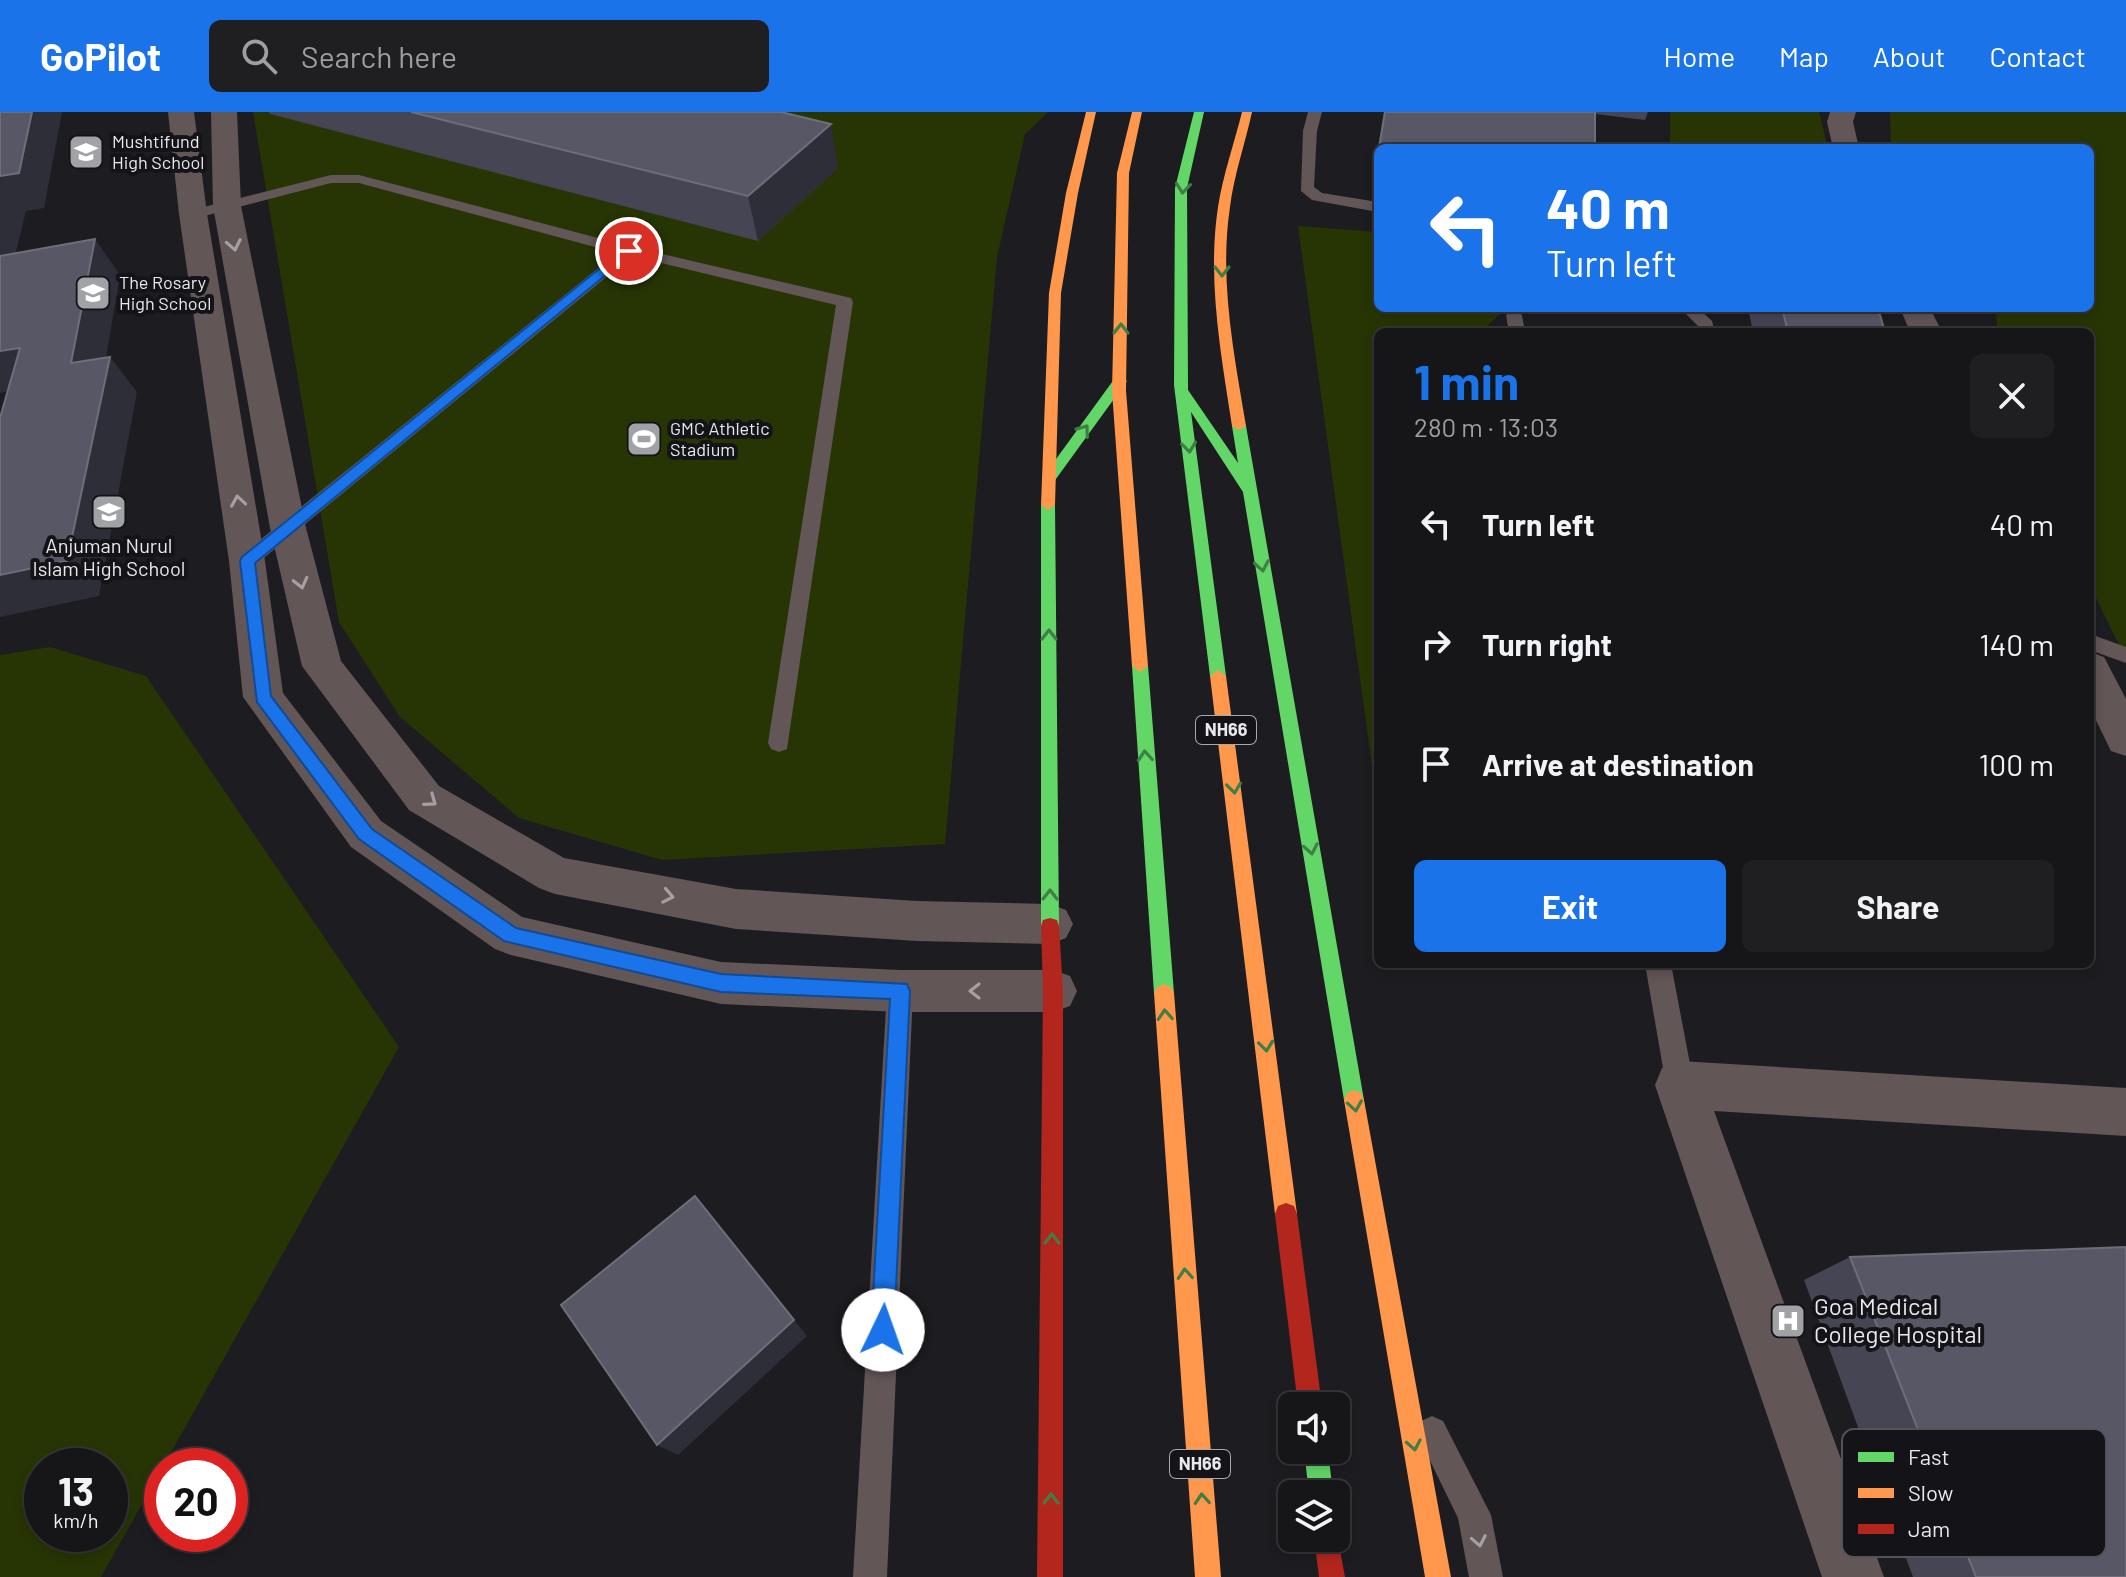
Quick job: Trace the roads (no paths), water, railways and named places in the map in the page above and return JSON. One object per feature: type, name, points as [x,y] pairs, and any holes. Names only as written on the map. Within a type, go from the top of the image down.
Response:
[{"type":"main road","points":[[1050,1577],[1053,991],[1048,480],[1055,293],[1072,193],[1091,112]]},
{"type":"main road","name":"NH66","points":[[1137,112],[1123,173],[1120,381],[1148,802],[1208,1577]]},
{"type":"main road","name":"NH66","points":[[1199,112],[1181,188],[1181,385],[1308,1392]]},
{"type":"main road","points":[[1247,112],[1224,209],[1222,275],[1227,349],[1248,489],[1438,1577]]},
{"type":"main road","points":[[1048,480],[1120,381]]},
{"type":"main road","points":[[1181,385],[1248,489]]},
{"type":"main road","points":[[1329,1552],[1332,1577]]},
{"type":"street","points":[[181,112],[210,210],[322,666],[424,798],[555,875],[736,909],[917,921],[1050,924]]},
{"type":"street","points":[[224,112],[210,210],[263,697],[366,834],[511,935],[721,983],[900,991],[1053,991]]},
{"type":"street","points":[[1843,112],[1840,122],[1845,144]]},
{"type":"street","points":[[2094,675],[2126,740]]},
{"type":"street","points":[[1842,1546],[1680,1085],[2126,1112]]},
{"type":"street","points":[[1846,1557],[1853,1577]]},
{"type":"lane","points":[[1315,112],[1310,131],[1306,188],[1317,197],[1374,206]]},
{"type":"lane","points":[[210,210],[331,179],[359,179],[629,251],[845,302],[779,743]]},
{"type":"lane","points":[[247,561],[629,251]]},
{"type":"lane","points":[[1692,312],[1707,328]]},
{"type":"lane","points":[[2094,643],[2126,655]]},
{"type":"lane","points":[[1659,968],[1680,1085]]},
{"type":"lane","points":[[870,1577],[900,991]]},
{"type":"lane","points":[[1400,1369],[1474,1515],[1486,1577]]},
{"type":"place","name":"Mushtifund High School","points":[[86,152]]},
{"type":"place","name":"The Rosary High School","points":[[93,293]]},
{"type":"place","name":"GMC Athletic Stadium","points":[[644,439]]},
{"type":"place","name":"Anjuman Nurul Islam High School","points":[[109,512]]},
{"type":"place","name":"Goa Medical College Hospital","points":[[1788,1321]]}]
